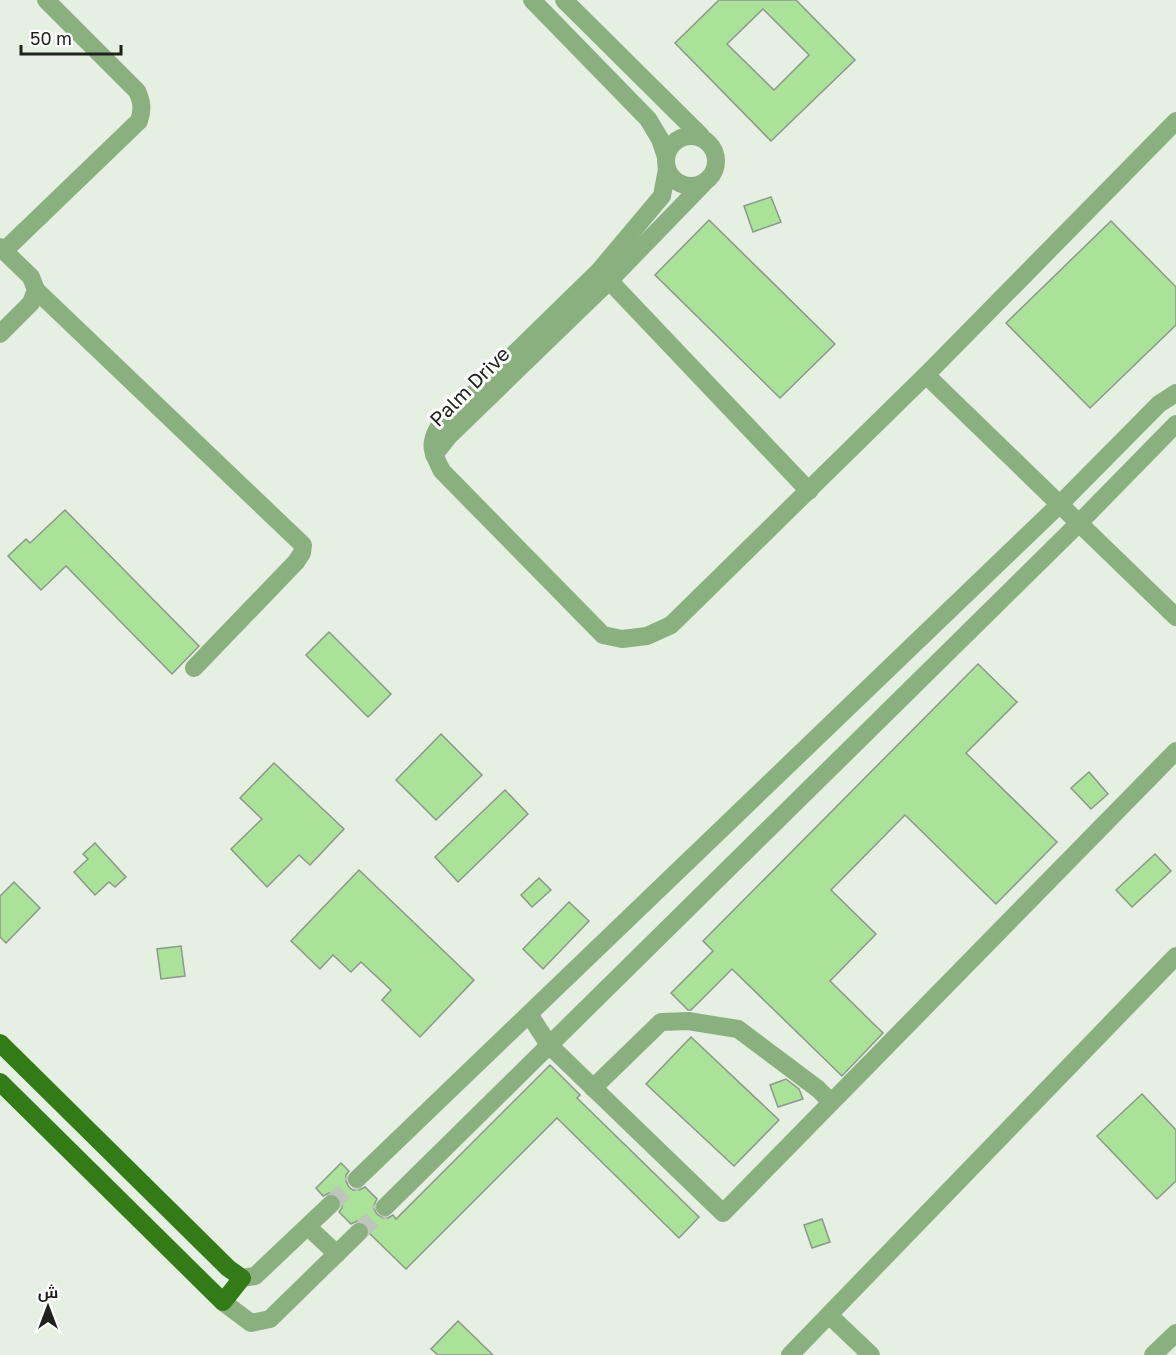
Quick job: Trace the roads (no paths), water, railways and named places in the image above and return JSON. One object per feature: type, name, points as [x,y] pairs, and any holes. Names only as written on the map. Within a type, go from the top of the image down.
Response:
[{"type":"main road","points":[[0,1043],[228,1268],[242,1278],[223,1302],[0,1082]]},
{"type":"street","points":[[46,0],[137,90],[142,100],[142,111],[139,121],[2,249],[31,277],[36,290],[303,545],[302,553],[296,562],[194,668]]},
{"type":"street","points":[[532,0],[648,119],[660,139],[666,163],[676,182],[690,186],[703,184]]},
{"type":"street","name":"Palm Drive","points":[[564,0],[701,136],[710,142],[717,155],[715,171],[438,428],[432,439],[434,455],[442,471],[603,635],[622,639],[647,636],[671,625],[809,491]]},
{"type":"street","points":[[604,276],[809,491],[1176,121]]},
{"type":"street","name":"Palm Drive","points":[[604,276],[662,196],[666,163],[673,142],[684,136],[701,136]]},
{"type":"street","points":[[0,334],[31,303],[36,290]]},
{"type":"street","points":[[926,375],[1176,617]]},
{"type":"street","points":[[357,1179],[1060,504],[1159,404],[1176,393]]},
{"type":"street","points":[[385,1207],[1079,523],[1176,424]]},
{"type":"street","points":[[529,1014],[549,1046],[723,1213],[1176,751]]},
{"type":"street","points":[[790,1355],[1176,956]]},
{"type":"street","points":[[593,1088],[662,1022],[688,1020],[738,1029],[818,1089],[831,1102]]},
{"type":"street","points":[[242,1278],[255,1276],[331,1204]]},
{"type":"street","points":[[308,1227],[337,1254]]},
{"type":"street","points":[[223,1302],[251,1323],[270,1319],[359,1232]]},
{"type":"street","points":[[829,1315],[871,1355]]},
{"type":"street","points":[[1153,1355],[1176,1333]]},
{"type":"tunnel","points":[[331,1204],[357,1179]]},
{"type":"tunnel","points":[[359,1232],[385,1207]]}]
